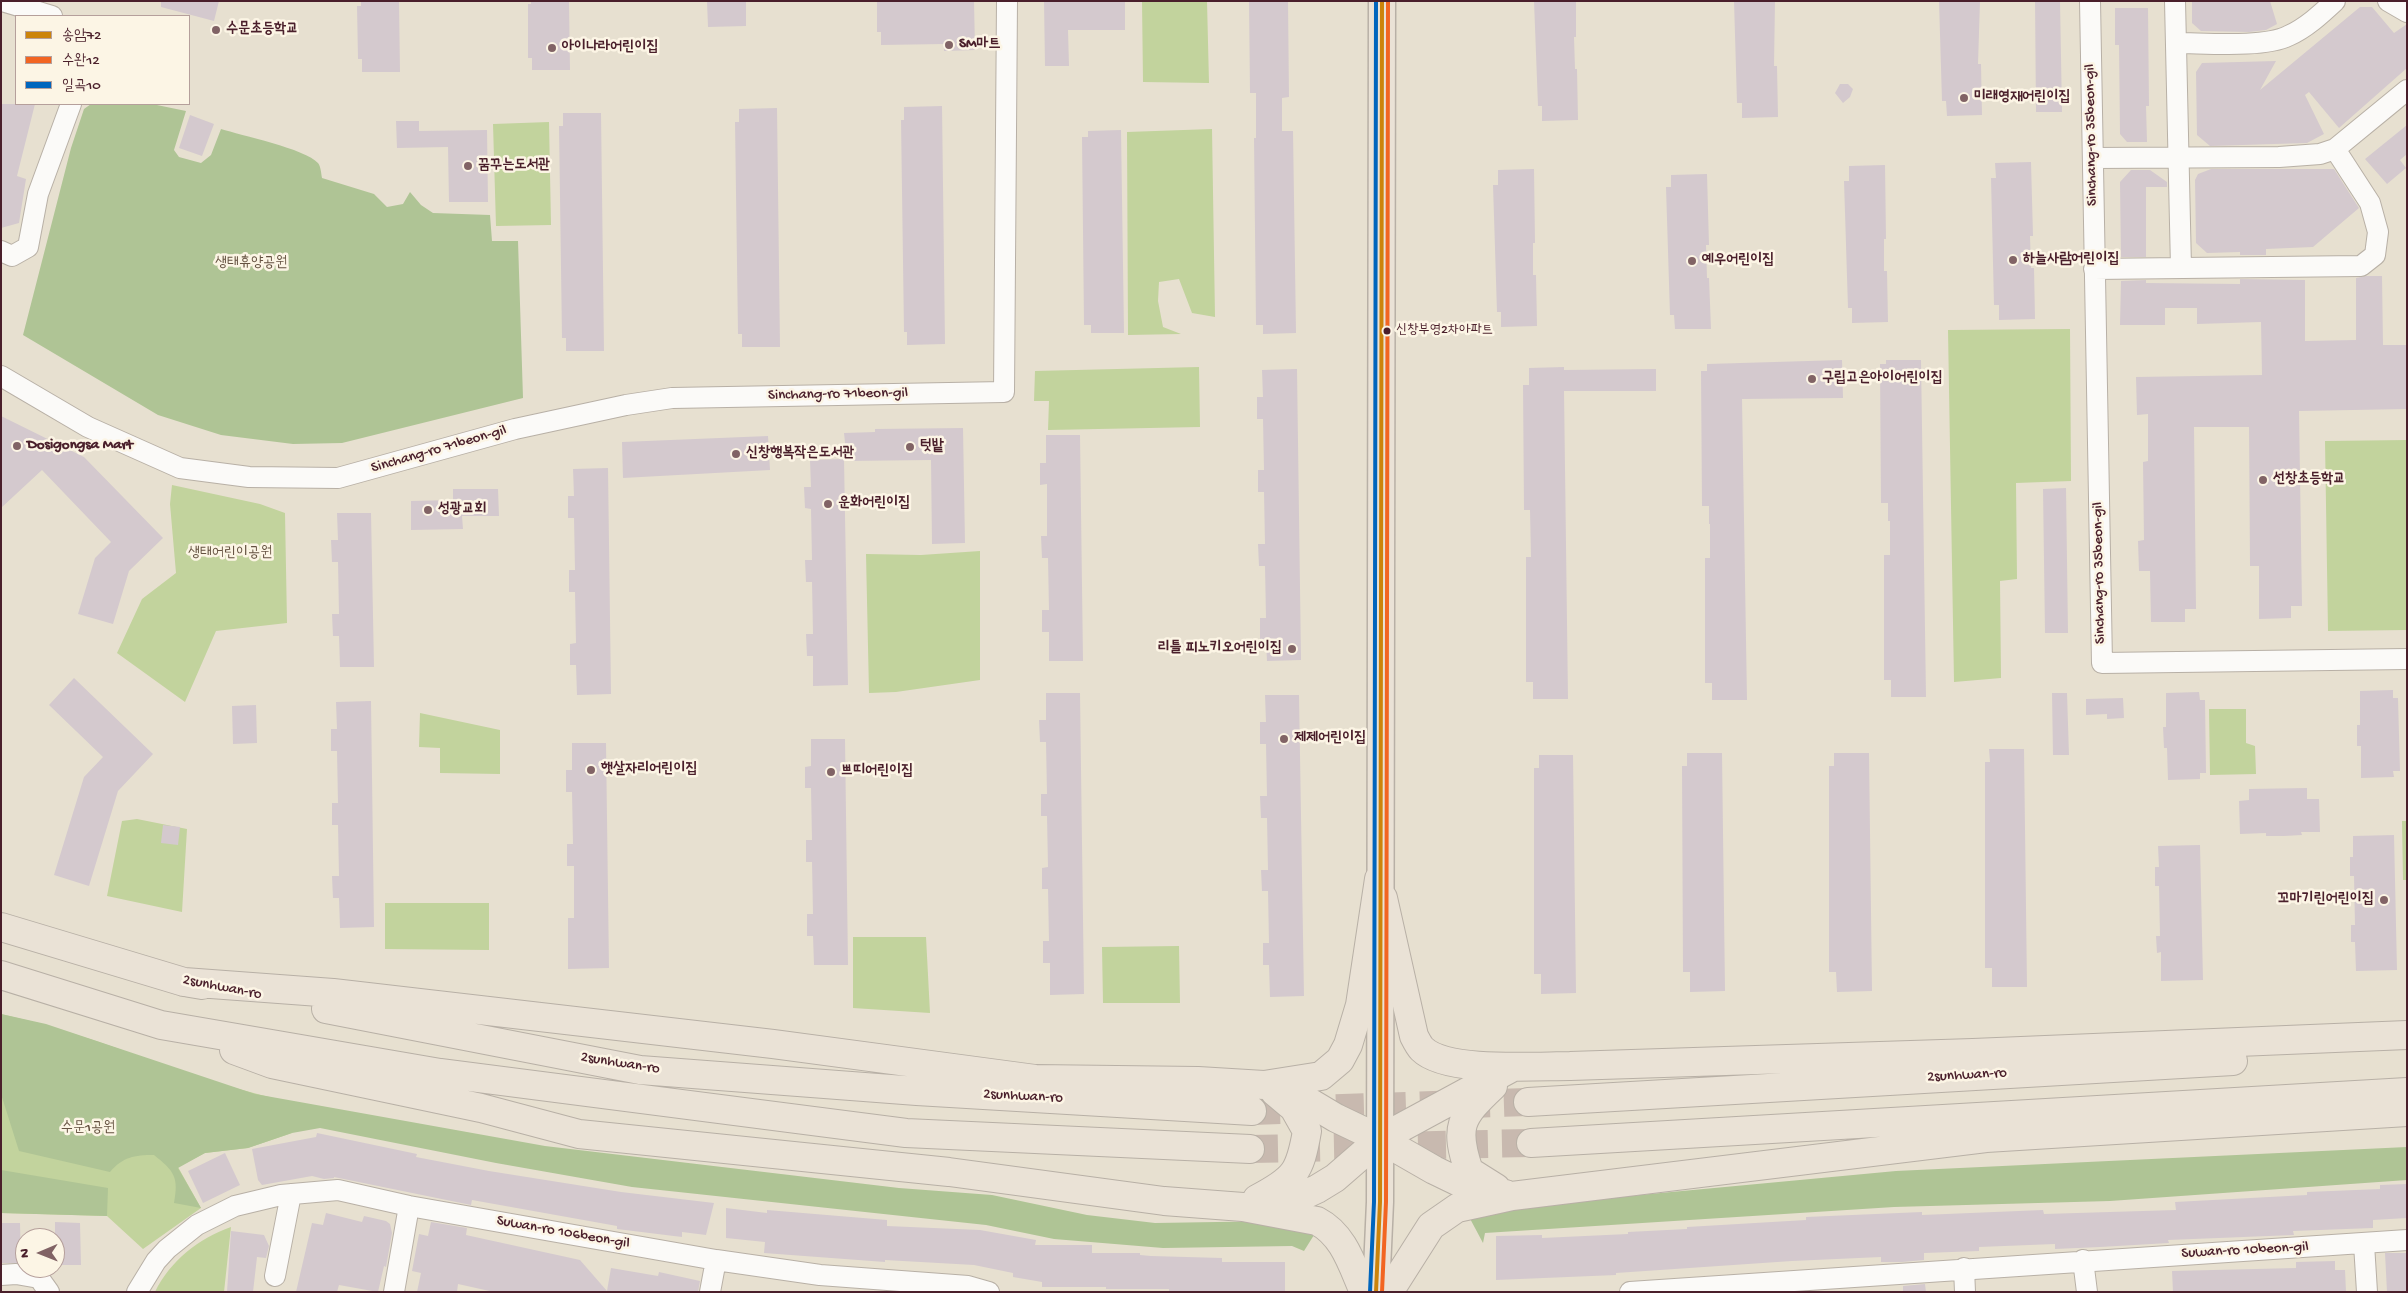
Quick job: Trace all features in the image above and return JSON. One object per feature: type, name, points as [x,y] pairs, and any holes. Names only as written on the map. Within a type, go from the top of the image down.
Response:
[{"type":"highway","points":[[1380,880],[1414,1036],[1422,1049],[1438,1058],[1456,1063],[1514,1066],[1973,1053],[2407,1035]]},
{"type":"highway","points":[[1264,1085],[1321,1076],[1340,1060],[1348,1045],[1360,1005],[1380,880]]},
{"type":"highway","name":"2sunhwan-ro","points":[[1,927],[184,982],[640,1070],[917,1091],[1252,1111]]},
{"type":"highway","name":"2sunhwan-ro","points":[[1,975],[162,1024],[440,1073],[906,1132],[1250,1149]]},
{"type":"highway","points":[[184,982],[333,993],[773,1044],[1035,1079],[1198,1081],[1264,1085],[1294,1093],[1336,1118],[1380,1139],[1434,1170],[1465,1185],[1512,1196]]},
{"type":"highway","points":[[162,1024],[272,1064],[481,1108],[579,1134],[949,1172],[1164,1201],[1243,1207],[1317,1221],[1327,1226],[1341,1241],[1364,1292]]},
{"type":"highway","name":"2sunhwan-ro","points":[[1528,1102],[2407,1050]]},
{"type":"highway","points":[[1243,1207],[1302,1196],[1310,1192],[1335,1178],[1380,1139],[1514,1066]]},
{"type":"highway","points":[[1512,1196],[1469,1171],[1460,1141],[1461,1124],[1469,1111],[1514,1066]]},
{"type":"highway","points":[[1243,1207],[1275,1190],[1291,1178],[1302,1160],[1308,1131],[1294,1108],[1282,1096],[1264,1085]]},
{"type":"highway","points":[[1531,1143],[2407,1092]]},
{"type":"highway","points":[[1389,1292],[1426,1233],[1436,1221],[1457,1208],[1512,1196],[1986,1138],[2407,1112]]},
{"type":"main road","points":[[1376,1292],[1380,1202],[1382,1]]},
{"type":"street","points":[[2,1],[49,15]]},
{"type":"street","name":"Sinchang-ro 71beon-gil","points":[[1,376],[88,427],[180,468],[249,477],[338,478],[515,429],[626,405],[672,398],[1004,392],[1007,1]]},
{"type":"street","name":"Sinchang-ro 35beon-gil","points":[[2090,1],[2102,663],[2407,659]]},
{"type":"street","points":[[2175,1],[2181,268]]},
{"type":"street","points":[[2176,43],[2271,42],[2288,36],[2308,24],[2335,1]]},
{"type":"street","points":[[2388,1],[2407,12]]},
{"type":"street","points":[[2092,158],[2303,156],[2335,149],[2407,90]]},
{"type":"street","points":[[1,251],[12,256],[28,247],[38,194],[71,105]]},
{"type":"street","points":[[2094,268],[2361,266],[2375,255],[2378,232],[2370,203],[2335,149]]},
{"type":"street","name":"Suwan-ro 106beon-gil","points":[[137,1292],[162,1255],[198,1225],[235,1206],[291,1194],[338,1190],[409,1206],[716,1260],[820,1283],[942,1288],[968,1286],[989,1292]]},
{"type":"street","points":[[275,1276],[291,1194]]},
{"type":"street","points":[[394,1292],[409,1206]]},
{"type":"street","name":"Suwan-ro 10beon-gil","points":[[1630,1292],[1800,1286],[1964,1268],[2407,1240]]},
{"type":"street","points":[[2364,1244],[2367,1292]]},
{"type":"street","points":[[710,1292],[716,1260]]},
{"type":"street","points":[[2083,1260],[2087,1292]]},
{"type":"street","points":[[1964,1268],[1965,1292]]},
{"type":"street","points":[[1,1275],[16,1274],[39,1278],[49,1292]]},
{"type":"green space","points":[[1142,1],[1207,1],[1209,83],[1143,82]]},
{"type":"green space","name":"생태휴양공원","points":[[90,105],[157,105],[186,111],[174,150],[179,157],[201,163],[211,155],[221,129],[272,143],[311,158],[318,163],[322,178],[374,194],[387,207],[403,204],[410,192],[421,205],[433,213],[490,215],[492,241],[518,241],[523,398],[342,443],[293,444],[221,435],[158,415],[23,335],[71,148],[84,109]]},
{"type":"green space","points":[[549,122],[551,225],[496,226],[493,124]]},
{"type":"green space","points":[[1212,129],[1215,317],[1192,313],[1179,279],[1159,282],[1158,301],[1163,327],[1181,334],[1128,335],[1127,132]]},
{"type":"green space","points":[[2070,329],[2071,481],[2016,483],[2017,579],[2000,581],[2001,678],[1954,682],[1948,330]]},
{"type":"green space","points":[[1199,367],[1200,427],[1048,430],[1049,401],[1034,401],[1035,371]]},
{"type":"green space","points":[[2407,440],[2407,630],[2328,631],[2325,441]]},
{"type":"green space","name":"생태어린이공원","points":[[172,485],[260,504],[285,513],[287,623],[216,631],[185,702],[117,653],[142,599],[176,573],[170,504]]},
{"type":"green space","points":[[980,551],[980,680],[896,692],[869,693],[866,554],[921,555]]},
{"type":"green space","points":[[2209,709],[2246,709],[2246,743],[2255,746],[2256,774],[2210,775]]},
{"type":"green space","points":[[420,713],[500,730],[500,774],[440,773],[440,748],[419,747]]},
{"type":"green space","points":[[137,819],[187,829],[182,912],[107,896],[122,821]]},
{"type":"green space","points":[[2402,821],[2407,821],[2407,880],[2403,880]]},
{"type":"green space","points":[[385,903],[489,903],[489,950],[385,949]]},
{"type":"green space","points":[[853,937],[926,937],[930,1013],[853,1008]]},
{"type":"green space","points":[[1179,946],[1180,1003],[1103,1003],[1102,947]]},
{"type":"green space","name":"수문1공원","points":[[1,1014],[76,1034],[222,1084],[296,1103],[292,1133],[248,1148],[205,1153],[178,1167],[201,1208],[143,1249],[107,1216],[1,1213]]},
{"type":"green space","points":[[1,1014],[46,1024],[255,1094],[545,1146],[899,1188],[992,1195],[1087,1215],[1155,1223],[1279,1221],[1302,1223],[1314,1235],[1304,1251],[1292,1246],[1163,1248],[1054,1239],[986,1225],[632,1187],[496,1163],[320,1128],[292,1133],[248,1148],[205,1153],[178,1168],[201,1208],[174,1203],[176,1187],[173,1175],[154,1155],[129,1158],[110,1172],[19,1151],[1,1094]]},
{"type":"green space","points":[[2407,1147],[2407,1180],[2110,1201],[1894,1207],[1485,1233],[1483,1243],[1467,1213],[1479,1210],[1896,1171]]},
{"type":"green space","points":[[1,1170],[108,1188],[107,1216],[1,1213]]},
{"type":"green space","points":[[231,1227],[224,1292],[155,1292],[169,1270],[187,1252],[208,1237]]},
{"type":"building","points":[[161,1],[219,1],[214,21],[161,7]]},
{"type":"building","points":[[361,1],[399,1],[400,72],[362,72],[362,59],[358,59],[357,6],[361,6]]},
{"type":"building","points":[[531,1],[569,1],[570,70],[532,70],[532,58],[528,58],[528,4],[531,4]]},
{"type":"building","points":[[707,1],[746,1],[746,26],[708,27]]},
{"type":"building","points":[[877,1],[974,1],[975,50],[944,51],[944,44],[881,45],[881,32],[877,32]]},
{"type":"building","points":[[1044,1],[1125,1],[1125,30],[1068,30],[1069,66],[1045,66]]},
{"type":"building","points":[[1249,1],[1288,1],[1289,97],[1282,98],[1282,131],[1293,131],[1296,333],[1263,334],[1263,325],[1256,325],[1254,138],[1256,138],[1256,93],[1250,93]]},
{"type":"building","points":[[1534,1],[1576,1],[1576,37],[1574,37],[1578,120],[1542,121],[1542,106],[1538,106]]},
{"type":"building","points":[[1734,1],[1775,1],[1774,66],[1777,66],[1778,117],[1742,118],[1742,103],[1737,103]]},
{"type":"building","points":[[1939,1],[1980,1],[1978,64],[1981,64],[1982,115],[1947,116],[1946,101],[1942,101]]},
{"type":"building","points":[[2035,1],[2060,1],[2062,112],[2036,112]]},
{"type":"building","points":[[2192,1],[2270,1],[2277,24],[2266,30],[2249,32],[2201,31],[2192,23]]},
{"type":"building","points":[[2360,7],[2372,7],[2394,33],[2407,24],[2407,68],[2339,128],[2309,92],[2305,95],[2324,134],[2307,143],[2210,146],[2197,135],[2196,72],[2202,63],[2276,61],[2260,90]]},
{"type":"building","points":[[2115,8],[2148,8],[2149,106],[2146,106],[2147,142],[2127,142],[2120,134],[2119,45],[2115,45]]},
{"type":"building","points":[[1840,84],[1848,84],[1853,89],[1850,97],[1843,103],[1835,93]]},
{"type":"building","points":[[1,104],[35,105],[17,176],[26,179],[19,223],[1,228]]},
{"type":"building","points":[[942,106],[945,344],[907,345],[907,332],[904,332],[901,120],[904,120],[904,107]]},
{"type":"building","points":[[777,108],[780,347],[742,347],[742,334],[738,334],[735,122],[739,122],[739,109]]},
{"type":"building","points":[[563,113],[601,113],[604,351],[566,351],[566,338],[562,338],[559,126],[563,126]]},
{"type":"building","points":[[190,115],[214,124],[202,156],[179,148]]},
{"type":"building","name":"꿈꾸는도서관","points":[[396,121],[419,121],[419,131],[487,130],[488,202],[449,202],[448,147],[397,148]]},
{"type":"building","points":[[2407,125],[2407,154],[2400,160],[2406,168],[2387,184],[2365,159]]},
{"type":"building","points":[[1121,130],[1124,333],[1091,333],[1091,325],[1084,325],[1082,137],[1088,137],[1088,131]]},
{"type":"building","points":[[2031,162],[2033,236],[2030,236],[2031,268],[2034,268],[2035,319],[1999,320],[1999,305],[1994,305],[1991,178],[1996,178],[1995,163]]},
{"type":"building","points":[[1885,165],[1886,239],[1884,239],[1884,271],[1887,271],[1888,322],[1852,323],[1852,308],[1848,308],[1844,181],[1849,181],[1849,166]]},
{"type":"building","points":[[1534,169],[1535,243],[1533,243],[1533,275],[1536,275],[1537,326],[1501,327],[1501,312],[1497,312],[1493,185],[1498,185],[1498,170]]},
{"type":"building","points":[[2211,169],[2334,169],[2359,208],[2313,247],[2266,249],[2266,255],[2240,255],[2240,252],[2207,253],[2196,243],[2195,180],[2198,174]]},
{"type":"building","points":[[2131,170],[2150,170],[2167,182],[2167,187],[2146,187],[2146,257],[2121,257],[2120,182]]},
{"type":"building","points":[[1707,174],[1709,245],[1706,245],[1711,329],[1675,329],[1674,315],[1670,315],[1666,187],[1671,187],[1671,175]]},
{"type":"building","points":[[2382,276],[2383,345],[2407,345],[2407,409],[2299,411],[2302,606],[2291,606],[2291,618],[2259,619],[2259,566],[2250,566],[2249,427],[2194,427],[2196,609],[2185,609],[2185,622],[2151,622],[2150,571],[2139,571],[2138,541],[2144,540],[2143,462],[2148,461],[2148,414],[2137,415],[2136,377],[2262,375],[2261,322],[2197,324],[2197,308],[2165,308],[2165,325],[2120,325],[2121,281],[2146,280],[2146,283],[2240,284],[2240,279],[2305,280],[2305,341],[2356,340],[2356,278]]},
{"type":"building","points":[[1842,360],[1843,398],[1742,399],[1747,700],[1712,700],[1712,683],[1705,683],[1705,558],[1710,558],[1710,524],[1709,506],[1702,506],[1701,371],[1707,371],[1707,364]]},
{"type":"building","points":[[1886,360],[1921,360],[1926,697],[1891,697],[1891,680],[1884,680],[1884,555],[1890,555],[1890,521],[1888,521],[1888,503],[1881,503],[1880,364],[1886,364]]},
{"type":"building","points":[[1564,367],[1564,370],[1656,369],[1656,391],[1564,391],[1568,699],[1533,699],[1533,682],[1526,682],[1526,557],[1531,557],[1530,510],[1524,510],[1523,385],[1529,385],[1529,368]]},
{"type":"building","points":[[1297,369],[1301,660],[1267,661],[1266,640],[1260,640],[1260,618],[1266,618],[1265,566],[1259,566],[1258,544],[1265,544],[1264,492],[1258,492],[1258,470],[1264,470],[1263,419],[1257,419],[1257,397],[1263,397],[1262,370]]},
{"type":"building","points":[[1,416],[84,457],[163,538],[129,571],[113,624],[78,614],[95,558],[111,542],[42,470],[1,508]]},
{"type":"building","points":[[963,428],[965,543],[932,544],[931,460],[847,461],[844,433],[875,432],[875,429]]},
{"type":"building","points":[[1046,435],[1080,435],[1083,661],[1049,661],[1049,632],[1042,632],[1042,610],[1049,610],[1048,558],[1042,558],[1041,536],[1047,536],[1047,484],[1040,485],[1040,463],[1046,463]]},
{"type":"building","points":[[768,436],[770,470],[623,478],[622,442]]},
{"type":"building","points":[[844,459],[848,685],[813,686],[813,656],[807,656],[806,634],[813,634],[812,582],[806,582],[805,560],[812,560],[811,509],[805,508],[804,487],[811,487],[810,460]]},
{"type":"building","points":[[608,468],[611,694],[577,695],[576,665],[570,665],[570,644],[576,643],[575,592],[569,592],[569,570],[575,570],[574,518],[568,518],[568,496],[574,496],[573,469]]},
{"type":"building","points":[[2066,488],[2068,633],[2045,633],[2043,489]]},
{"type":"building","points":[[453,489],[498,489],[499,516],[462,516],[463,529],[411,530],[411,501],[453,500]]},
{"type":"building","points":[[337,513],[371,513],[374,667],[340,667],[339,636],[333,636],[332,614],[339,614],[338,562],[332,562],[331,540],[338,540]]},
{"type":"building","points":[[74,678],[153,754],[118,791],[89,886],[54,875],[84,777],[103,757],[49,705]]},
{"type":"building","points":[[2393,690],[2393,698],[2398,698],[2400,771],[2393,771],[2394,777],[2361,778],[2361,746],[2357,746],[2357,725],[2360,725],[2360,691]]},
{"type":"building","points":[[2199,692],[2200,700],[2205,700],[2206,773],[2200,773],[2200,779],[2168,780],[2167,748],[2164,748],[2163,727],[2166,727],[2166,693]]},
{"type":"building","points":[[1046,693],[1080,693],[1084,994],[1050,995],[1050,963],[1043,963],[1043,941],[1049,941],[1048,889],[1042,889],[1042,868],[1048,867],[1047,816],[1041,816],[1041,794],[1047,794],[1046,742],[1040,742],[1039,720],[1046,720]]},
{"type":"building","points":[[2052,693],[2067,693],[2069,755],[2053,755]]},
{"type":"building","points":[[1265,695],[1299,695],[1304,996],[1270,997],[1269,965],[1263,965],[1263,943],[1269,943],[1268,891],[1262,891],[1261,870],[1268,870],[1267,818],[1261,818],[1260,796],[1267,796],[1266,744],[1260,744],[1260,722],[1266,722]]},
{"type":"building","points":[[2123,698],[2124,718],[2107,719],[2107,714],[2086,715],[2086,699]]},
{"type":"building","points":[[371,701],[374,927],[340,928],[339,898],[333,898],[332,876],[339,876],[338,825],[332,825],[332,803],[338,803],[337,751],[331,751],[331,729],[337,729],[336,702]]},
{"type":"building","points":[[256,705],[257,743],[233,744],[232,706]]},
{"type":"building","points":[[811,739],[845,739],[848,965],[814,965],[813,936],[807,936],[807,914],[813,914],[812,862],[806,862],[806,840],[812,840],[811,788],[805,788],[805,767],[811,766]]},
{"type":"building","points":[[572,743],[606,743],[609,968],[568,969],[568,918],[574,918],[574,866],[567,866],[567,844],[573,844],[572,792],[566,792],[566,770],[572,770]]},
{"type":"building","points":[[1989,749],[2024,749],[2027,987],[1992,987],[1992,968],[1985,968],[1985,762],[1990,762]]},
{"type":"building","points":[[1687,753],[1722,753],[1725,991],[1690,992],[1690,972],[1683,972],[1682,766],[1687,766]]},
{"type":"building","points":[[1834,753],[1869,753],[1872,991],[1837,992],[1836,972],[1829,972],[1829,766],[1834,766]]},
{"type":"building","points":[[1539,755],[1573,755],[1576,993],[1541,994],[1541,974],[1534,974],[1534,768],[1539,768]]},
{"type":"building","points":[[2307,788],[2307,799],[2319,799],[2320,832],[2301,832],[2302,835],[2284,836],[2266,836],[2266,833],[2240,834],[2239,801],[2249,800],[2249,789]]},
{"type":"building","points":[[163,825],[180,827],[178,845],[161,843]]},
{"type":"building","points":[[2394,835],[2397,970],[2356,971],[2355,942],[2351,942],[2351,925],[2355,925],[2354,876],[2350,876],[2350,857],[2353,857],[2353,836]]},
{"type":"building","points":[[2200,845],[2203,980],[2161,981],[2161,952],[2157,953],[2156,936],[2160,936],[2159,886],[2155,886],[2155,867],[2159,867],[2158,846]]},
{"type":"building","points":[[317,1133],[417,1154],[416,1157],[489,1171],[621,1192],[714,1203],[706,1235],[682,1232],[682,1237],[617,1229],[617,1226],[472,1200],[471,1205],[334,1177],[324,1179],[312,1176],[262,1185],[258,1180],[252,1149],[316,1137]]},
{"type":"building","points":[[225,1153],[240,1185],[203,1203],[188,1171]]},
{"type":"building","points":[[2407,1184],[2407,1218],[2373,1220],[2373,1228],[2293,1231],[2294,1235],[2168,1240],[2169,1243],[2100,1247],[2055,1249],[2055,1244],[1979,1247],[1979,1251],[1924,1253],[1924,1260],[1902,1262],[1881,1262],[1881,1257],[1792,1261],[1616,1273],[1616,1275],[1496,1280],[1496,1236],[1542,1235],[1542,1238],[1628,1234],[1628,1232],[1687,1229],[1687,1227],[1806,1220],[1806,1217],[1922,1212],[1922,1215],[2043,1210],[2044,1214],[2176,1210],[2175,1202],[2307,1195],[2307,1192],[2380,1189],[2380,1185]]},
{"type":"building","points":[[726,1208],[767,1213],[767,1210],[887,1220],[887,1226],[980,1230],[1036,1240],[1035,1245],[1092,1245],[1092,1253],[1140,1253],[1140,1255],[1151,1256],[1222,1258],[1222,1262],[1285,1262],[1285,1292],[1169,1292],[1169,1289],[1042,1287],[1042,1282],[1013,1277],[1013,1273],[974,1265],[885,1260],[885,1262],[764,1253],[765,1242],[726,1238]]},
{"type":"building","points":[[326,1213],[362,1222],[364,1216],[386,1221],[390,1224],[392,1233],[386,1267],[384,1266],[378,1292],[339,1285],[337,1292],[296,1292],[312,1223],[323,1225]]},
{"type":"building","points":[[55,1222],[80,1223],[81,1265],[65,1265],[65,1228],[55,1228]]},
{"type":"building","points":[[431,1222],[467,1228],[466,1235],[580,1260],[607,1291],[611,1268],[658,1276],[659,1272],[700,1281],[698,1292],[494,1292],[458,1284],[457,1292],[417,1292],[421,1273],[412,1271],[419,1234],[428,1236]]},
{"type":"building","points":[[1,1223],[20,1223],[20,1228],[15,1228],[15,1263],[1,1263]]},
{"type":"building","points":[[231,1231],[264,1235],[269,1246],[266,1258],[257,1257],[253,1292],[227,1292]]},
{"type":"building","points":[[2385,1253],[2407,1253],[2407,1292],[2387,1292]]},
{"type":"building","points":[[2335,1261],[2335,1270],[2345,1270],[2346,1292],[2173,1292],[2172,1271],[2296,1268],[2296,1262]]},
{"type":"building","points":[[1925,1284],[1926,1292],[1903,1292],[1903,1286]]},
{"type":"tunnel","points":[[1252,1111],[1528,1102]]},
{"type":"tunnel","points":[[1250,1149],[1531,1143]]},
{"type":"transit line","name":"일곡10","points":[[1370,1292],[1374,1202],[1376,1]]},
{"type":"transit line","name":"송암72","points":[[1376,1292],[1380,1202],[1382,1]]},
{"type":"transit line","name":"수완12","points":[[1382,1292],[1386,1202],[1388,1]]},
{"type":"place","name":"수문초등학교","points":[[216,30]]},
{"type":"place","name":"SM마트","points":[[949,45]]},
{"type":"place","name":"아이나라어린이집","points":[[552,48]]},
{"type":"place","name":"미래영재어린이집","points":[[1964,98]]},
{"type":"place","name":"꿈꾸는도서관","points":[[468,166]]},
{"type":"place","name":"하늘사람어린이집","points":[[2013,260]]},
{"type":"place","name":"예우어린이집","points":[[1692,261]]},
{"type":"place","name":"신창부영2차아파트","points":[[1387,331]]},
{"type":"place","name":"구립고은아이어린이집","points":[[1812,379]]},
{"type":"place","name":"Dosigongsa Mart","points":[[17,446]]},
{"type":"place","name":"텃밭","points":[[910,447]]},
{"type":"place","name":"신창행복작은도서관","points":[[736,454]]},
{"type":"place","name":"선창초등학교","points":[[2263,480]]},
{"type":"place","name":"운화어린이집","points":[[828,504]]},
{"type":"place","name":"성광교회","points":[[428,510]]},
{"type":"place","name":"리틀 피노키오어린이집","points":[[1292,649]]},
{"type":"place","name":"제제어린이집","points":[[1284,739]]},
{"type":"place","name":"햇살자리어린이집","points":[[591,770]]},
{"type":"place","name":"쁘띠어린이집","points":[[831,772]]},
{"type":"place","name":"꼬마기린어린이집","points":[[2384,900]]}]
